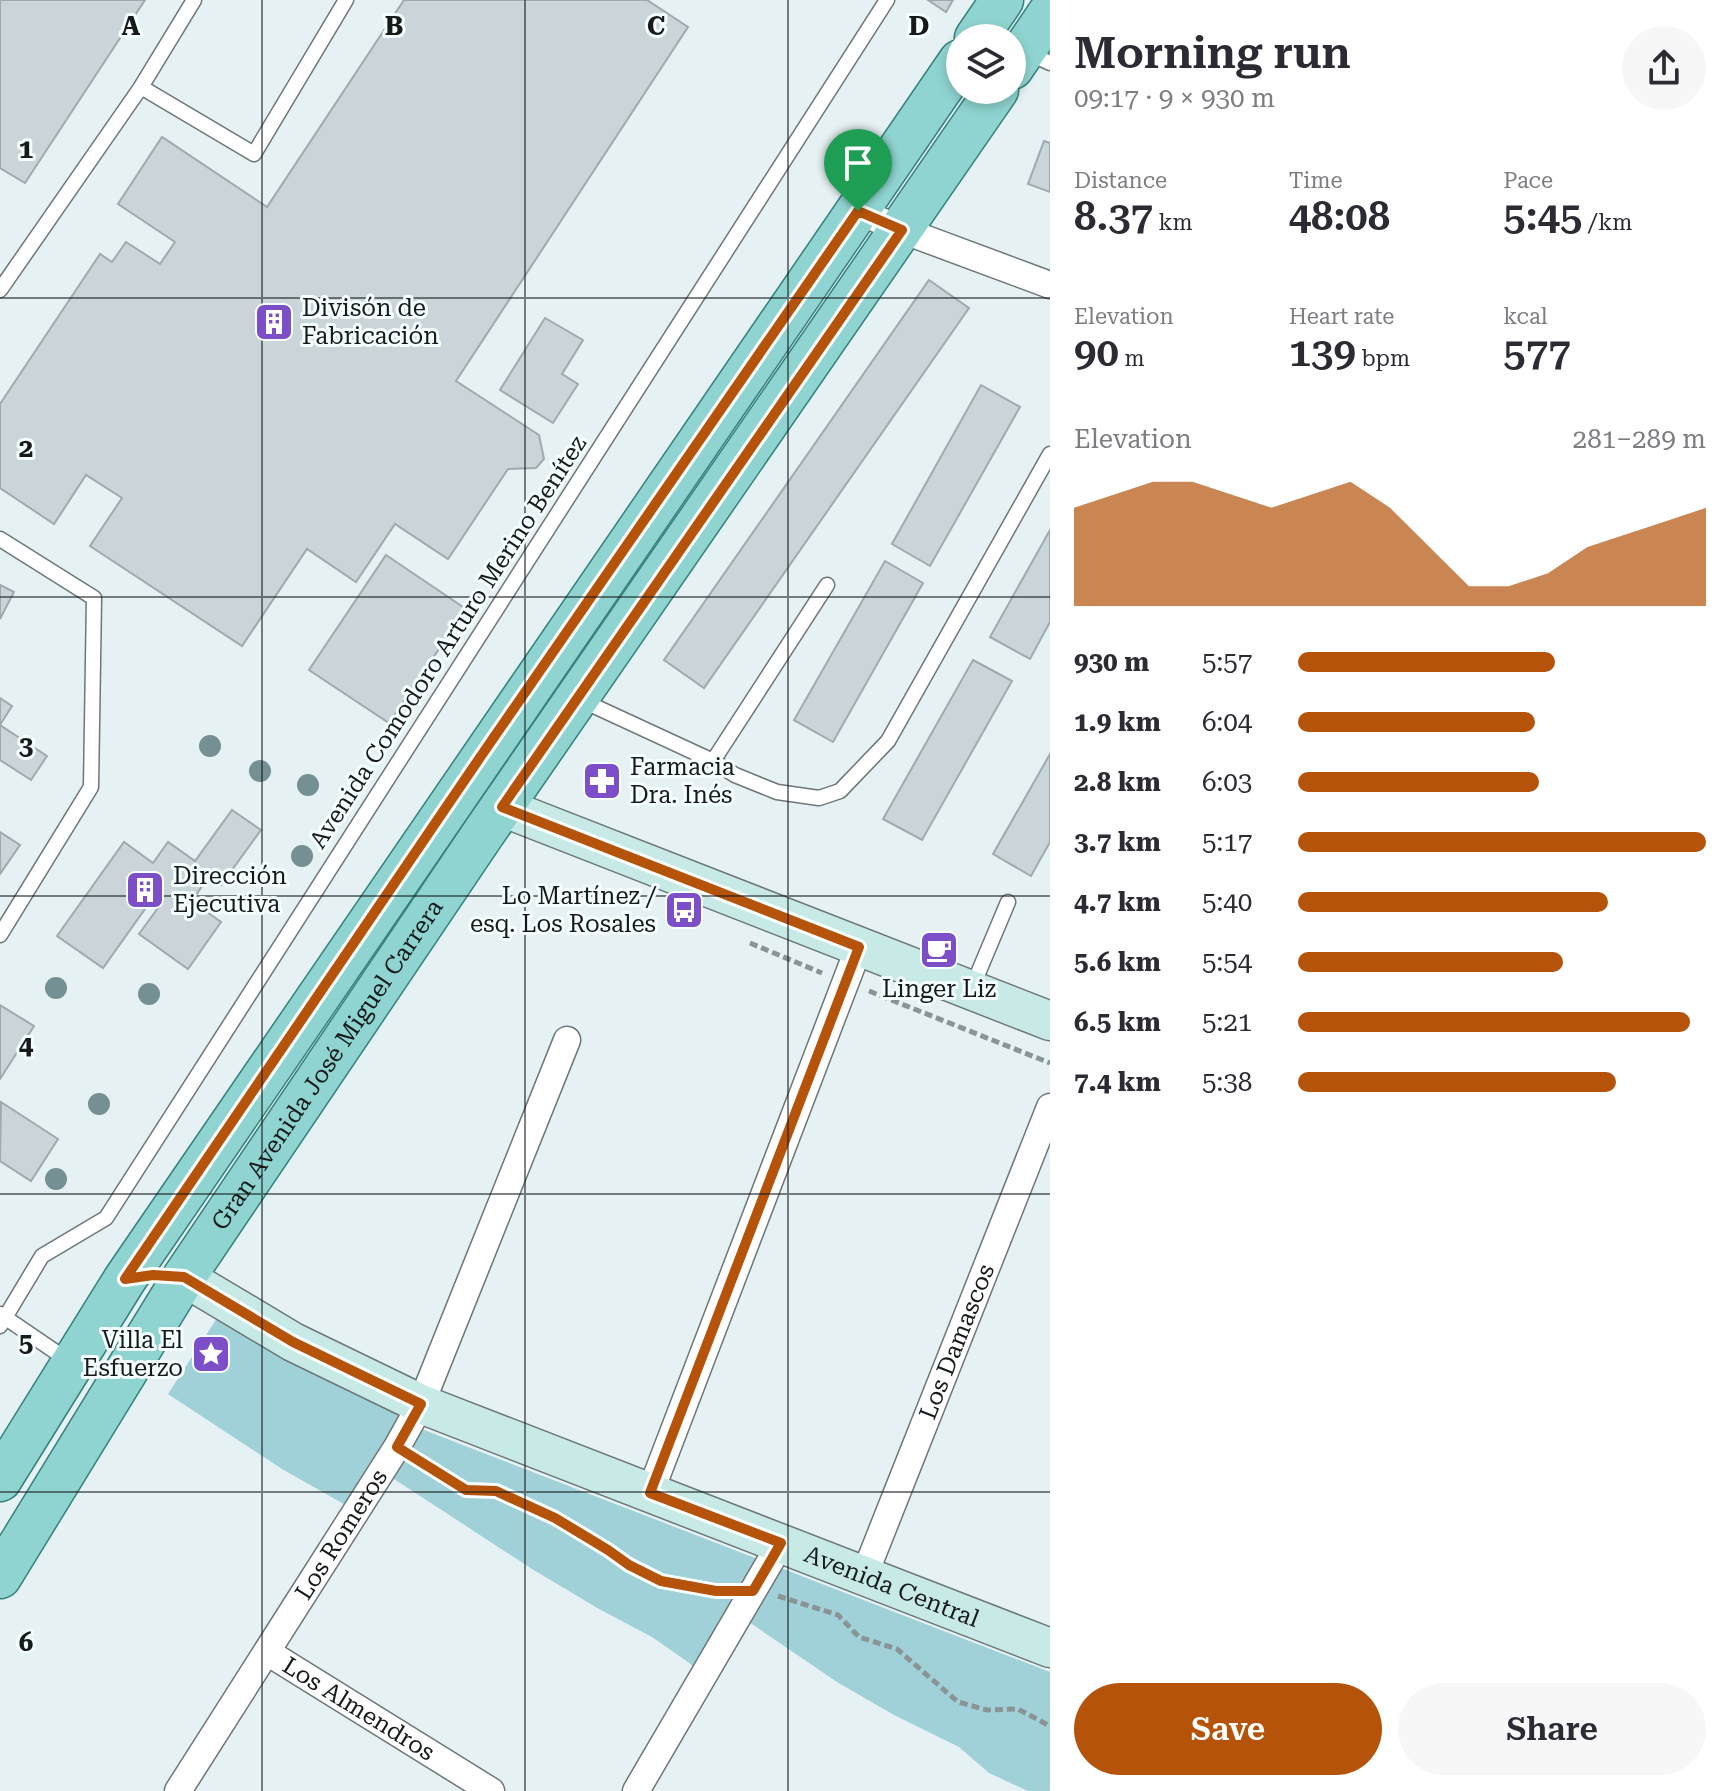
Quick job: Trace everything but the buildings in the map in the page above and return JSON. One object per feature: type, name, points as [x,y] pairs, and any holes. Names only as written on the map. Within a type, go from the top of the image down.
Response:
[{"type":"main road","points":[[986,24],[1002,0]]},
{"type":"main road","points":[[1029,61],[1050,12]]},
{"type":"main road","name":"Gran Avenida José Miguel Carrera","points":[[0,1480],[125,1279],[946,82]]},
{"type":"main road","name":"Gran Avenida José Miguel Carrera","points":[[0,1577],[184,1277],[502,807],[988,104]]},
{"type":"main road","points":[[481,756],[481,780],[493,801],[502,807],[1050,1021]]},
{"type":"main road","points":[[125,1279],[153,1275],[184,1277]]},
{"type":"main road","name":"Avenida Central","points":[[184,1277],[293,1342],[421,1404],[1050,1648]]},
{"type":"street","points":[[858,211],[1050,285]]},
{"type":"street","points":[[650,1493],[859,947]]},
{"type":"street","name":"Los Romeros","points":[[178,1791],[397,1447],[421,1404],[567,1040]]},
{"type":"street","name":"Los Damascos","points":[[864,1576],[1050,1107]]},
{"type":"street","points":[[636,1791],[781,1543]]},
{"type":"street","name":"Los Almendros","points":[[267,1652],[491,1791]]},
{"type":"lane","points":[[0,290],[141,87],[194,0]]},
{"type":"lane","points":[[141,87],[254,154],[346,0]]},
{"type":"lane","points":[[876,19],[877,0]]},
{"type":"lane","name":"Avenida Comodoro Arturo Merino Benítez","points":[[2,1319],[42,1256],[106,1218],[887,0]]},
{"type":"lane","points":[[577,699],[777,792],[819,798],[840,791],[888,741],[1050,454]]},
{"type":"lane","points":[[0,539],[94,598],[91,787],[0,935]]},
{"type":"lane","points":[[713,761],[827,585]]},
{"type":"lane","points":[[971,990],[1008,902]]},
{"type":"lane","points":[[2,1319],[73,1363]]},
{"type":"path","points":[[397,1447],[466,1490],[496,1491],[555,1518],[629,1565],[661,1581],[716,1591],[753,1591],[789,1598],[838,1615],[859,1637],[897,1649],[958,1702],[987,1710],[1018,1709],[1050,1726]]},
{"type":"shaded area","points":[[219,1315],[424,1430],[1050,1672],[1050,1791],[1028,1791],[989,1773],[959,1747],[837,1682],[740,1616],[705,1674],[652,1637],[532,1569],[391,1477],[356,1511],[282,1469],[168,1394]]},
{"type":"place","name":"Divisón de Fabricación","points":[[274,322]]},
{"type":"place","name":"Farmacia Dra. Inés","points":[[602,781]]},
{"type":"place","name":"Dirección Ejecutiva","points":[[145,890]]},
{"type":"place","name":"Lo Martínez / esq. Los Rosales","points":[[684,910]]},
{"type":"place","name":"Linger Liz","points":[[939,950]]},
{"type":"place","name":"Villa El Esfuerzo","points":[[211,1354]]},
{"type":"route","points":[[858,211],[902,230],[502,807],[859,947],[650,1493],[781,1543],[753,1591],[716,1591],[661,1581],[629,1565],[555,1518],[496,1491],[466,1490],[439,1475],[397,1447],[421,1404],[293,1342],[184,1277],[153,1275],[125,1279],[481,756],[858,211]]}]
